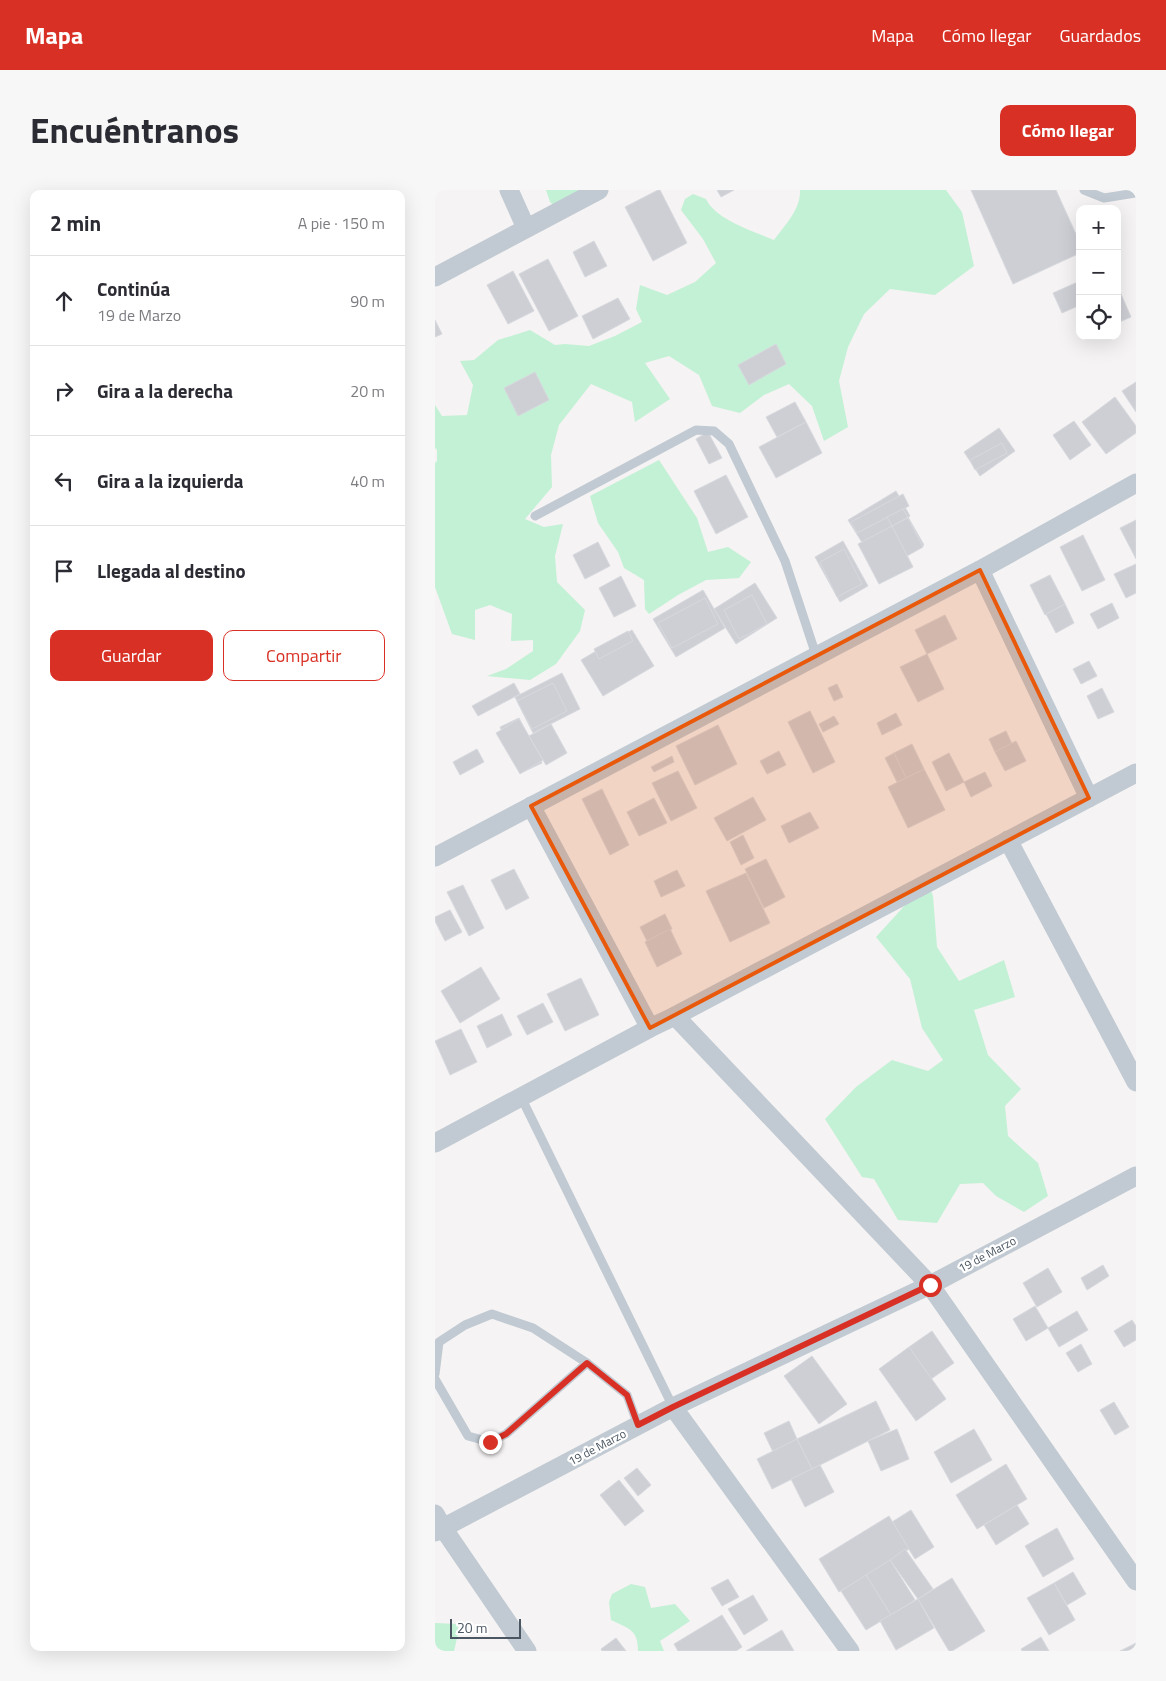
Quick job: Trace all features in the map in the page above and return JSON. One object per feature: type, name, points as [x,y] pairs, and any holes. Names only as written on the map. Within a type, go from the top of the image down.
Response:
[{"type":"street","points":[[509,190],[526,228]]},
{"type":"street","points":[[435,277],[599,190]]},
{"type":"street","points":[[435,857],[980,570],[1136,483]]},
{"type":"street","points":[[980,570],[1089,798]]},
{"type":"street","points":[[435,1143],[1136,773]]},
{"type":"street","points":[[531,806],[650,1028]]},
{"type":"street","points":[[1008,840],[1136,1082]]},
{"type":"street","points":[[675,1016],[930,1285],[1136,1581]]},
{"type":"street","name":"19 de Marzo","points":[[438,1525],[673,1407],[930,1285],[1136,1176]]},
{"type":"street","points":[[673,1407],[849,1651]]},
{"type":"street","points":[[438,1525],[527,1651]]},
{"type":"lane","points":[[1084,190],[1104,198],[1136,193]]},
{"type":"lane","points":[[535,516],[695,430],[715,431],[729,444],[785,561],[816,655]]},
{"type":"lane","points":[[521,1097],[673,1407]]},
{"type":"lane","points":[[435,1374],[439,1342],[465,1324],[492,1314],[533,1328],[587,1363],[627,1395],[638,1425]]},
{"type":"lane","points":[[435,1379],[468,1436],[490,1442],[506,1434],[587,1363]]},
{"type":"highlighted area","points":[[980,570],[1089,798],[650,1028],[531,806]]},
{"type":"green space","points":[[546,190],[592,190],[562,213],[550,202]]},
{"type":"green space","points":[[800,190],[946,190],[962,212],[974,266],[935,295],[890,289],[864,314],[848,347],[839,381],[848,427],[824,441],[812,406],[789,384],[764,395],[740,413],[712,406],[699,375],[669,356],[645,363],[670,399],[635,422],[632,402],[591,384],[559,425],[551,455],[552,487],[525,519],[544,527],[563,524],[555,556],[557,582],[585,610],[580,631],[556,664],[530,680],[487,676],[506,669],[533,651],[533,640],[511,641],[512,614],[490,605],[475,610],[475,640],[452,634],[435,587],[435,463],[437,461],[437,450],[435,448],[435,405],[442,416],[467,415],[473,385],[460,361],[474,360],[498,340],[530,330],[555,345],[589,346],[615,336],[642,322],[636,309],[640,285],[667,295],[695,282],[716,263],[703,239],[681,210],[685,199],[693,194],[706,199],[726,219],[774,240],[795,210],[800,197]]},
{"type":"green space","points":[[659,460],[697,518],[708,552],[728,547],[751,562],[739,578],[706,580],[649,614],[645,609],[644,580],[624,568],[618,552],[598,523],[590,496]]},
{"type":"green space","points":[[930,888],[933,896],[937,947],[959,981],[1004,960],[1015,997],[974,1010],[988,1055],[1021,1089],[1005,1106],[1008,1136],[1038,1163],[1048,1196],[1024,1212],[996,1196],[983,1183],[960,1184],[937,1223],[898,1220],[874,1179],[862,1177],[825,1119],[856,1087],[892,1060],[928,1071],[943,1060],[922,1028],[910,979],[876,937],[907,903]]},
{"type":"green space","points":[[631,1584],[645,1587],[651,1608],[675,1604],[690,1621],[660,1641],[664,1651],[638,1651],[638,1644],[634,1634],[611,1620],[609,1602],[612,1594]]},
{"type":"green space","points":[[435,1623],[458,1624],[454,1651],[435,1651]]},
{"type":"building","points":[[660,190],[687,243],[653,261],[625,207]]},
{"type":"building","points":[[717,190],[734,190],[721,197]]},
{"type":"building","points":[[971,190],[1056,190],[1076,234],[1076,255],[1013,284]]},
{"type":"building","points":[[594,241],[607,266],[585,277],[573,252]]},
{"type":"building","points":[[548,259],[578,316],[549,331],[519,274]]},
{"type":"building","points":[[513,271],[534,311],[508,324],[487,285]]},
{"type":"building","points":[[1076,283],[1076,307],[1062,313],[1053,293]]},
{"type":"building","points":[[1121,294],[1131,317],[1121,321]]},
{"type":"building","points":[[618,298],[630,319],[593,339],[582,316]]},
{"type":"building","points":[[435,320],[442,334],[435,337]]},
{"type":"building","points":[[776,344],[786,364],[749,385],[738,365]]},
{"type":"building","points":[[535,372],[549,400],[518,416],[504,388]]},
{"type":"building","points":[[1136,382],[1136,412],[1122,391]]},
{"type":"building","points":[[1115,397],[1136,426],[1136,433],[1106,454],[1082,422]]},
{"type":"building","points":[[795,402],[806,422],[777,437],[766,417]]},
{"type":"building","points":[[1074,421],[1091,445],[1070,460],[1053,435]]},
{"type":"building","points":[[806,422],[822,453],[776,478],[759,447]]},
{"type":"building","points":[[999,428],[1015,451],[980,476],[964,452]]},
{"type":"building","points":[[708,432],[722,458],[709,464],[696,439]]},
{"type":"building","points":[[1002,443],[1007,453],[975,470],[970,460]]},
{"type":"building","points":[[726,475],[748,517],[716,534],[694,491]]},
{"type":"building","points":[[896,491],[910,516],[863,544],[848,520]]},
{"type":"building","points":[[903,494],[909,506],[857,533],[851,522]]},
{"type":"building","points":[[903,509],[908,518],[892,526],[887,517]]},
{"type":"building","points":[[908,517],[924,545],[911,553],[894,525]]},
{"type":"building","points":[[908,518],[923,547],[907,556],[892,526]]},
{"type":"building","points":[[1136,520],[1136,559],[1120,528]]},
{"type":"building","points":[[892,526],[913,567],[879,584],[858,544]]},
{"type":"building","points":[[1083,535],[1105,580],[1082,591],[1060,547]]},
{"type":"building","points":[[843,541],[868,586],[840,602],[815,557]]},
{"type":"building","points":[[598,542],[610,566],[585,579],[573,555]]},
{"type":"building","points":[[844,549],[862,584],[837,597],[820,562]]},
{"type":"building","points":[[1136,564],[1136,593],[1126,598],[1114,574]]},
{"type":"building","points":[[1050,575],[1065,604],[1045,615],[1030,585]]},
{"type":"building","points":[[621,576],[636,606],[614,617],[599,588]]},
{"type":"building","points":[[755,583],[777,618],[736,644],[714,609]]},
{"type":"building","points":[[703,590],[725,628],[676,657],[653,619]]},
{"type":"building","points":[[752,595],[767,624],[739,639],[724,610]]},
{"type":"building","points":[[705,598],[718,624],[672,648],[658,623]]},
{"type":"building","points":[[1112,603],[1119,618],[1098,629],[1090,614]]},
{"type":"building","points":[[1065,604],[1074,623],[1056,633],[1046,614]]},
{"type":"building","points":[[945,615],[957,639],[927,654],[915,630]]},
{"type":"building","points":[[632,630],[654,666],[603,696],[581,660]]},
{"type":"building","points":[[628,631],[633,641],[599,659],[594,649]]},
{"type":"building","points":[[927,654],[944,689],[918,702],[900,667]]},
{"type":"building","points":[[1089,661],[1097,676],[1081,684],[1073,669]]},
{"type":"building","points":[[562,673],[580,709],[533,733],[515,697]]},
{"type":"building","points":[[514,683],[520,694],[478,716],[472,706]]},
{"type":"building","points":[[553,683],[567,711],[532,729],[517,701]]},
{"type":"building","points":[[837,684],[843,697],[834,701],[828,688]]},
{"type":"building","points":[[1102,688],[1114,712],[1098,719],[1087,696]]},
{"type":"building","points":[[810,711],[835,762],[813,773],[788,722]]},
{"type":"building","points":[[896,713],[902,725],[882,735],[877,723]]},
{"type":"building","points":[[834,716],[839,724],[823,732],[819,724]]},
{"type":"building","points":[[519,718],[542,763],[523,772],[500,727]]},
{"type":"building","points":[[519,719],[543,760],[520,774],[496,733]]},
{"type":"building","points":[[551,724],[567,753],[546,765],[529,736]]},
{"type":"building","points":[[718,725],[737,764],[695,785],[676,746]]},
{"type":"building","points":[[1006,731],[1012,744],[995,752],[989,739]]},
{"type":"building","points":[[1016,741],[1026,761],[1005,771],[995,752]]},
{"type":"building","points":[[912,744],[924,769],[906,778],[894,753]]},
{"type":"building","points":[[477,749],[484,762],[460,775],[453,762]]},
{"type":"building","points":[[779,751],[786,765],[767,774],[760,761]]},
{"type":"building","points":[[894,753],[906,778],[897,782],[885,758]]},
{"type":"building","points":[[949,753],[964,782],[946,791],[932,762]]},
{"type":"building","points":[[672,756],[674,762],[654,772],[651,767]]},
{"type":"building","points":[[924,769],[945,810],[908,828],[888,787]]},
{"type":"building","points":[[678,771],[697,808],[671,821],[652,783]]},
{"type":"building","points":[[985,772],[992,786],[971,797],[964,782]]},
{"type":"building","points":[[602,789],[629,845],[610,855],[582,799]]},
{"type":"building","points":[[753,797],[766,820],[727,841],[714,818]]},
{"type":"building","points":[[654,798],[667,823],[639,836],[627,812]]},
{"type":"building","points":[[810,812],[819,828],[789,843],[781,826]]},
{"type":"building","points":[[743,835],[754,858],[741,865],[730,842]]},
{"type":"building","points":[[766,859],[785,897],[764,908],[745,869]]},
{"type":"building","points":[[514,869],[529,898],[506,910],[491,880]]},
{"type":"building","points":[[677,870],[685,886],[661,897],[654,881]]},
{"type":"building","points":[[746,873],[770,923],[730,942],[706,891]]},
{"type":"building","points":[[463,885],[484,928],[469,936],[447,892]]},
{"type":"building","points":[[450,910],[462,932],[445,941],[435,921],[435,917]]},
{"type":"building","points":[[665,914],[672,929],[647,941],[640,927]]},
{"type":"building","points":[[670,929],[682,954],[657,967],[645,942]]},
{"type":"building","points":[[481,967],[500,999],[460,1023],[441,991]]},
{"type":"building","points":[[581,978],[599,1015],[565,1031],[547,994]]},
{"type":"building","points":[[543,1003],[553,1022],[527,1035],[517,1016]]},
{"type":"building","points":[[502,1014],[512,1035],[487,1048],[477,1026]]},
{"type":"building","points":[[461,1029],[477,1062],[450,1075],[435,1041]]},
{"type":"building","points":[[1103,1265],[1109,1276],[1087,1290],[1081,1278]]},
{"type":"building","points":[[1048,1268],[1062,1292],[1037,1307],[1023,1283]]},
{"type":"building","points":[[1035,1306],[1048,1328],[1026,1341],[1013,1319]]},
{"type":"building","points":[[1077,1311],[1088,1330],[1059,1347],[1048,1328]]},
{"type":"building","points":[[1132,1320],[1136,1326],[1136,1340],[1124,1347],[1114,1331]]},
{"type":"building","points":[[932,1331],[954,1363],[931,1379],[909,1347]]},
{"type":"building","points":[[1081,1344],[1092,1364],[1078,1372],[1066,1353]]},
{"type":"building","points":[[909,1347],[946,1399],[916,1421],[879,1369]]},
{"type":"building","points":[[812,1356],[847,1404],[819,1424],[784,1376]]},
{"type":"building","points":[[876,1401],[890,1430],[812,1469],[797,1439]]},
{"type":"building","points":[[1114,1402],[1129,1427],[1115,1435],[1100,1410]]},
{"type":"building","points":[[789,1421],[797,1439],[773,1452],[764,1433]]},
{"type":"building","points":[[897,1429],[909,1459],[881,1471],[868,1441]]},
{"type":"building","points":[[974,1429],[992,1460],[951,1483],[934,1452]]},
{"type":"building","points":[[797,1439],[812,1469],[772,1489],[757,1459]]},
{"type":"building","points":[[1006,1464],[1027,1499],[977,1529],[956,1495]]},
{"type":"building","points":[[820,1465],[834,1492],[805,1507],[791,1479]]},
{"type":"building","points":[[637,1468],[651,1485],[638,1496],[624,1478]]},
{"type":"building","points":[[619,1480],[644,1511],[625,1526],[600,1495]]},
{"type":"building","points":[[1017,1505],[1029,1524],[996,1545],[984,1525]]},
{"type":"building","points":[[911,1510],[934,1547],[915,1559],[892,1522]]},
{"type":"building","points":[[889,1516],[909,1549],[839,1592],[819,1559]]},
{"type":"building","points":[[1057,1528],[1074,1559],[1043,1577],[1025,1546]]},
{"type":"building","points":[[905,1549],[933,1589],[918,1599],[890,1560]]},
{"type":"building","points":[[890,1560],[915,1600],[891,1615],[866,1575]]},
{"type":"building","points":[[1073,1572],[1086,1594],[1067,1605],[1054,1583]]},
{"type":"building","points":[[866,1575],[891,1615],[866,1630],[841,1591]]},
{"type":"building","points":[[952,1578],[985,1631],[949,1651],[918,1599]]},
{"type":"building","points":[[728,1579],[739,1597],[722,1606],[711,1588]]},
{"type":"building","points":[[1054,1583],[1075,1620],[1049,1635],[1027,1598]]},
{"type":"building","points":[[753,1595],[768,1620],[744,1635],[728,1609]]},
{"type":"building","points":[[918,1599],[934,1628],[896,1650],[880,1621]]},
{"type":"building","points":[[722,1615],[742,1647],[736,1651],[678,1651],[674,1644]]},
{"type":"building","points":[[782,1630],[794,1651],[746,1651]]},
{"type":"building","points":[[1041,1637],[1049,1651],[1022,1651],[1021,1649]]},
{"type":"building","points":[[616,1638],[626,1651],[602,1651],[601,1649]]},
{"type":"building","points":[[1136,1643],[1136,1651],[1120,1651]]},
{"type":"route","points":[[490,1442],[506,1434],[587,1363],[627,1395],[638,1425],[930,1285]]}]
